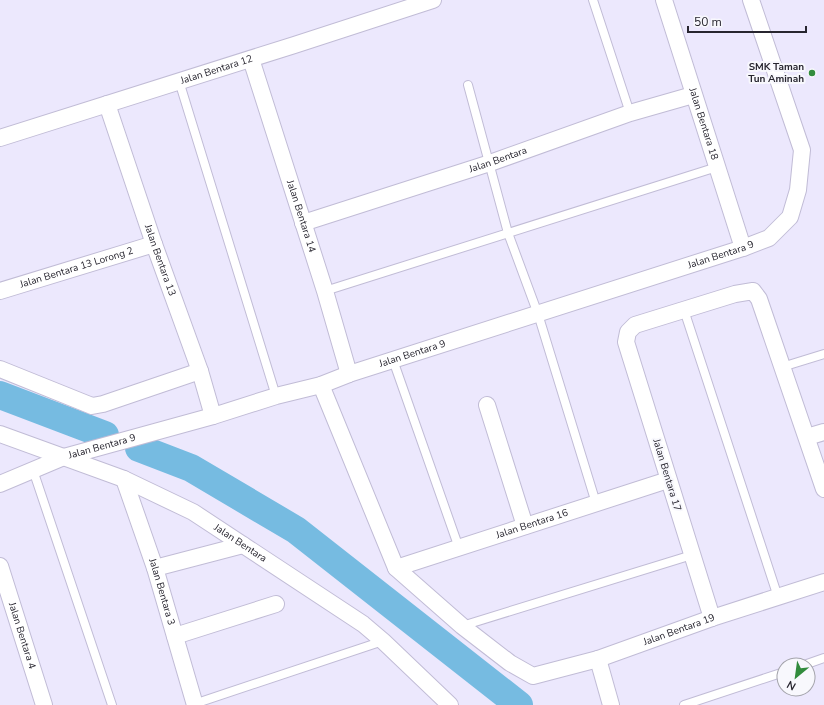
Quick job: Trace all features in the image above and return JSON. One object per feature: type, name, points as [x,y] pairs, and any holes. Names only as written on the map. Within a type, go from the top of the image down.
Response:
[{"type":"street","name":"Jalan Bentara 12","points":[[0,138],[433,0]]},
{"type":"street","name":"Jalan Bentara 18","points":[[664,0],[743,248]]},
{"type":"street","name":"Jalan Bentara 9","points":[[0,484],[64,457],[213,416],[276,396],[321,385],[348,374],[743,248],[769,238],[790,217],[798,190],[802,150],[751,0]]},
{"type":"street","name":"Jalan Bentara 14","points":[[251,59],[325,291],[348,374]]},
{"type":"street","name":"Jalan Bentara","points":[[303,223],[490,163],[630,113],[693,94]]},
{"type":"street","name":"Jalan Bentara 13","points":[[107,104],[154,244],[200,371],[213,416]]},
{"type":"street","name":"Jalan Bentara 13 Lorong 2","points":[[0,291],[154,244]]},
{"type":"street","points":[[684,310],[735,294],[753,291],[759,299],[824,489]]},
{"type":"street","name":"Jalan Bentara 17","points":[[684,310],[635,325],[628,332],[626,342],[712,618]]},
{"type":"street","points":[[0,368],[92,406],[103,404],[200,371]]},
{"type":"street","points":[[321,385],[396,568],[462,626]]},
{"type":"street","points":[[487,405],[525,526]]},
{"type":"street","points":[[807,437],[824,432]]},
{"type":"street","name":"Jalan Bentara","points":[[0,434],[124,479],[193,512],[363,624],[450,705]]},
{"type":"street","name":"Jalan Bentara 3","points":[[124,479],[155,568],[195,705]]},
{"type":"street","name":"Jalan Bentara 16","points":[[396,568],[668,480]]},
{"type":"street","points":[[155,568],[243,545]]},
{"type":"street","name":"Jalan Bentara 4","points":[[0,566],[44,705]]},
{"type":"street","name":"Jalan Bentara 19","points":[[462,626],[510,663],[533,676],[598,659],[712,618],[824,582]]},
{"type":"street","points":[[175,636],[276,604]]},
{"type":"street","points":[[598,659],[611,705]]},
{"type":"lane","points":[[593,0],[630,113]]},
{"type":"lane","points":[[179,81],[276,396]]},
{"type":"lane","points":[[468,85],[508,233],[538,314],[596,503]]},
{"type":"lane","points":[[325,291],[717,167]]},
{"type":"lane","points":[[684,310],[778,597]]},
{"type":"lane","points":[[782,366],[824,354]]},
{"type":"lane","points":[[393,360],[458,548]]},
{"type":"lane","points":[[33,470],[112,705]]},
{"type":"lane","points":[[462,626],[692,555]]},
{"type":"lane","points":[[195,705],[383,641]]},
{"type":"lane","points":[[684,705],[776,675]]},
{"type":"waterway","points":[[0,395],[105,435]]},
{"type":"waterway","points":[[139,448],[191,468],[296,530],[519,705]]},
{"type":"place","name":"SMK Taman Tun Aminah","points":[[812,73]]}]
